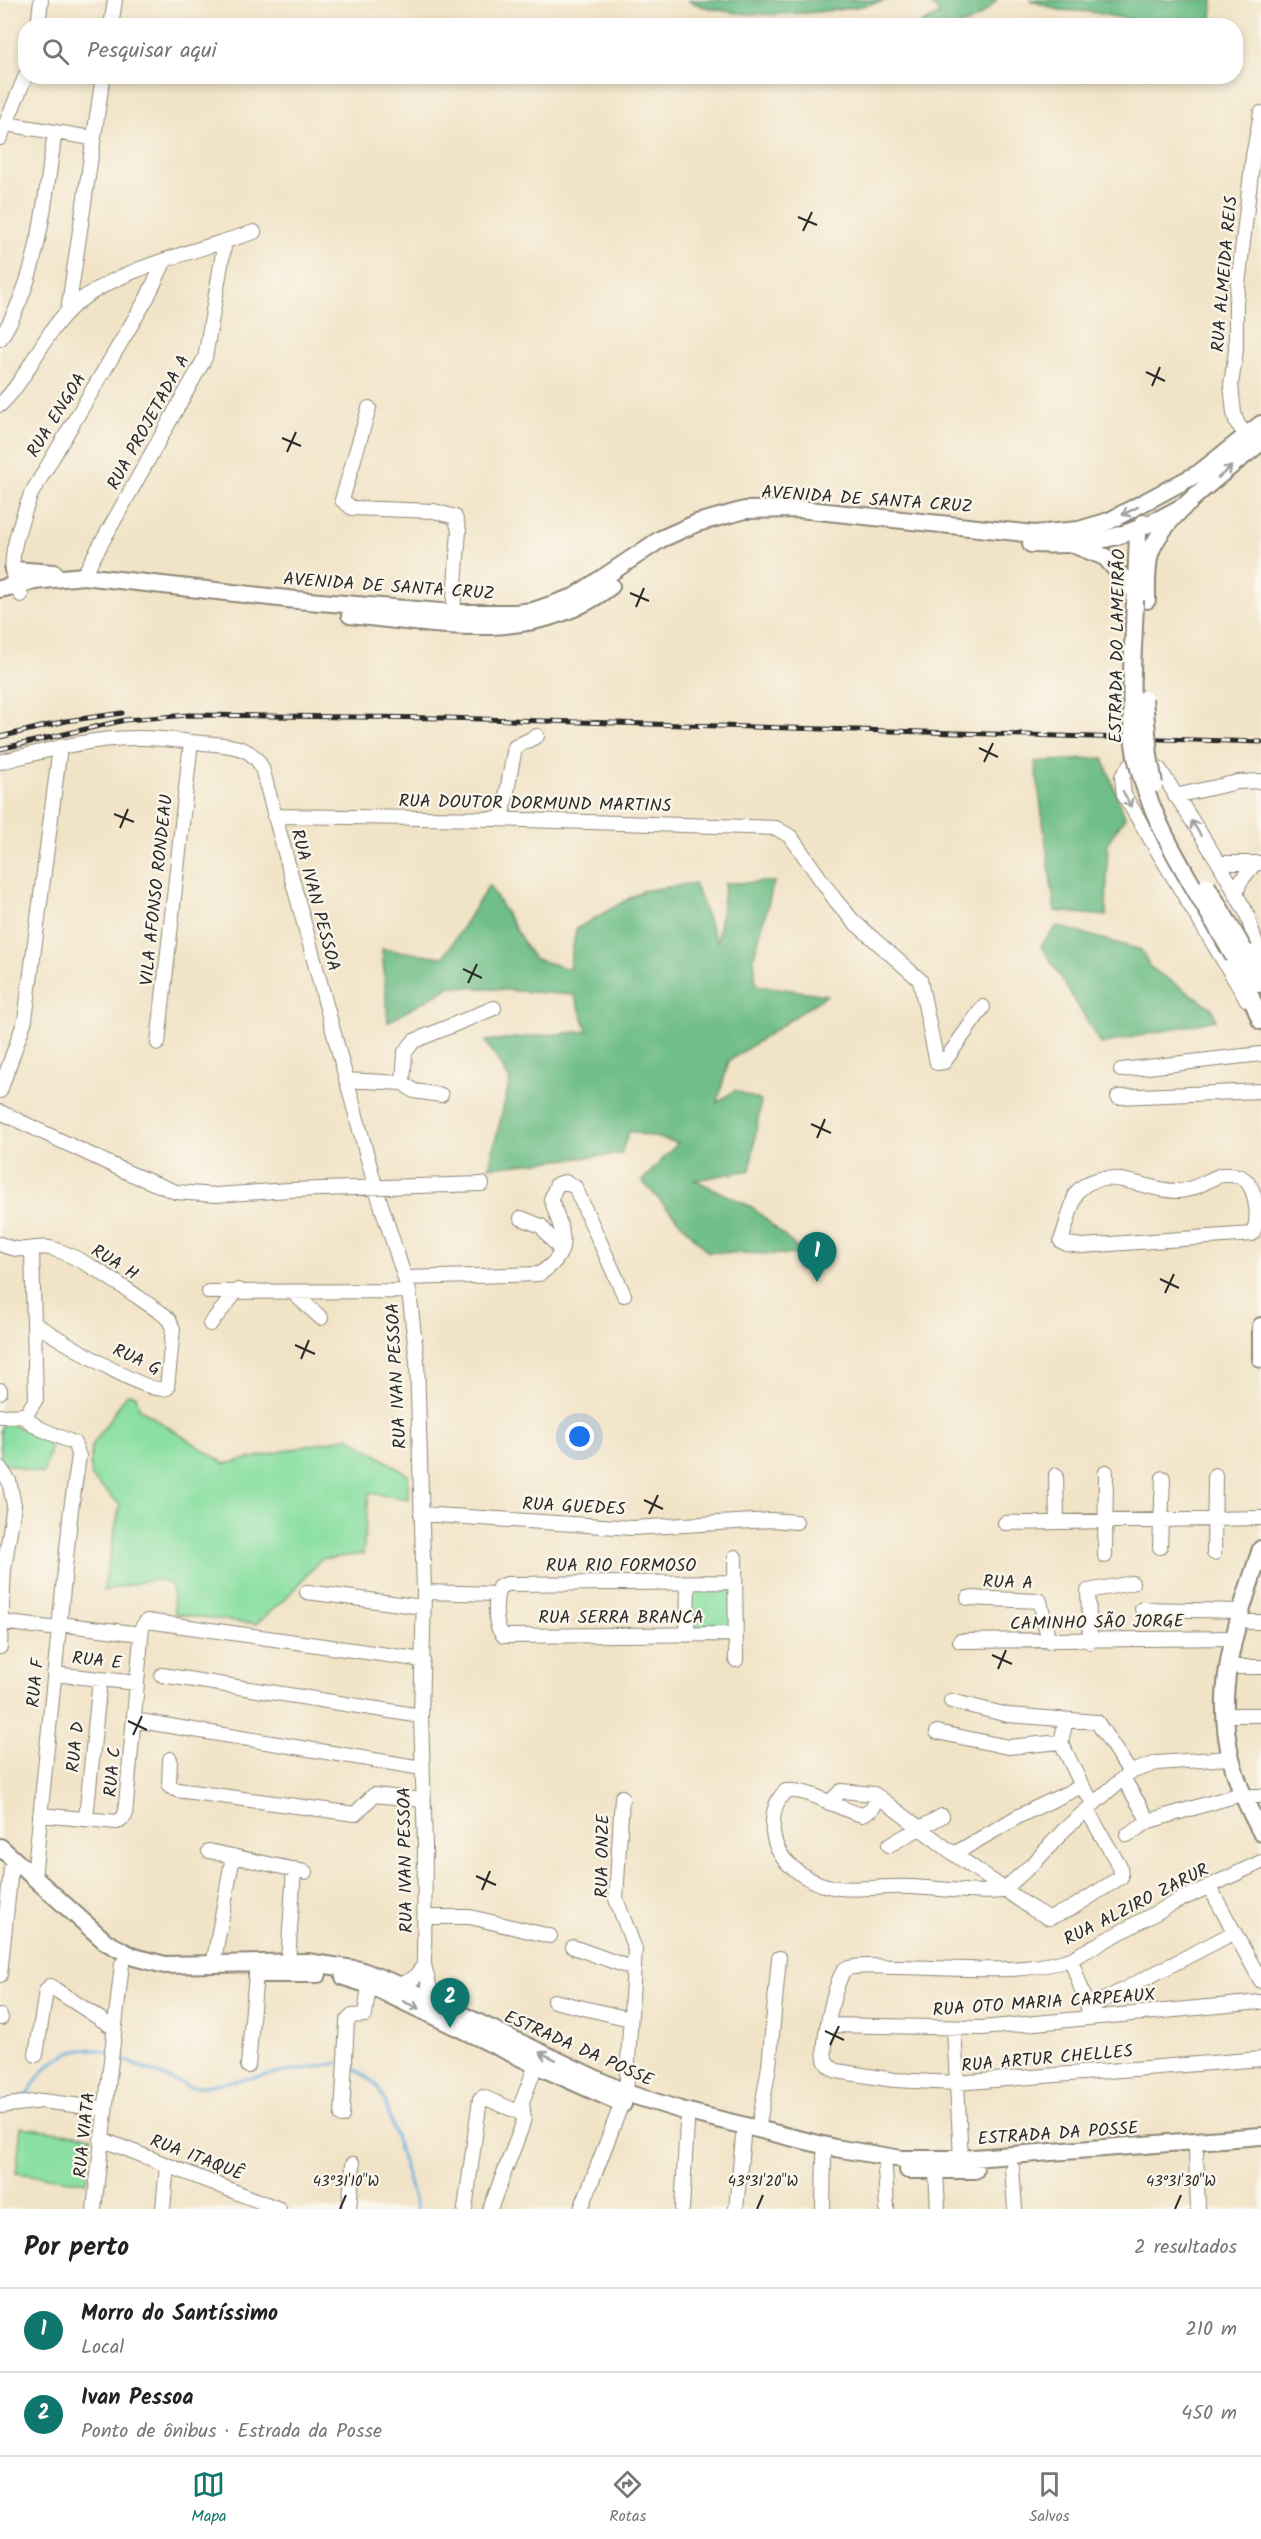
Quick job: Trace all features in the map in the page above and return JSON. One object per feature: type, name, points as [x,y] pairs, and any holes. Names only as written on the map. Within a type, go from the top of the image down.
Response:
[{"type":"main road","name":"AVENIDA DE SANTA CRUZ","points":[[12,585],[92,586],[421,622],[513,625],[539,622],[572,611],[666,549],[703,532],[738,523],[797,520],[1020,544],[1073,544],[1098,541],[1139,530],[1189,503],[1254,439],[1261,424]]},
{"type":"main road","name":"AVENIDA DE SANTA CRUZ","points":[[0,600],[12,585],[78,576],[296,600],[453,612],[515,613],[556,604],[590,587],[661,539],[697,523],[730,513],[759,509],[799,509],[1034,534],[1059,533],[1109,521],[1200,473],[1254,439]]},
{"type":"main road","points":[[1139,530],[1149,515],[1183,490],[1200,473]]},
{"type":"main road","name":"ESTRADA DO LAMEIRÃO","points":[[1139,598],[1154,543],[1162,531],[1189,503]]},
{"type":"main road","name":"ESTRADA DO LAMEIRÃO","points":[[1139,530],[1139,598],[1144,705],[1154,784],[1165,814],[1239,953],[1261,984]]},
{"type":"main road","points":[[1073,544],[1105,557],[1139,598]]},
{"type":"main road","name":"ESTRADA DO LAMEIRÃO","points":[[1239,953],[1260,1017]]},
{"type":"main road","points":[[1261,1326],[1261,1359]]},
{"type":"main road","points":[[1261,1549],[1251,1619],[1234,1638],[1224,1692],[1223,1713],[1229,1758],[1261,1811]]},
{"type":"main road","points":[[1261,1585],[1239,1667],[1234,1714],[1236,1738],[1261,1832]]},
{"type":"main road","name":"ESTRADA DA POSSE","points":[[0,1847],[85,1924],[120,1951],[149,1962],[165,1965],[213,1965],[288,1961],[348,1967],[399,1985],[433,2001],[624,2098],[684,2111],[824,2155],[885,2168],[936,2172],[1012,2168],[1261,2146]]},
{"type":"main road","name":"ESTRADA DA POSSE","points":[[21,1867],[92,1943],[122,1964],[162,1974],[319,1974],[369,1985],[536,2066],[687,2123],[872,2155],[961,2159],[1261,2136]]},
{"type":"street","points":[[39,18],[41,0]]},
{"type":"street","points":[[112,18],[115,0]]},
{"type":"street","points":[[0,138],[22,84]]},
{"type":"street","points":[[68,311],[92,138],[102,84]]},
{"type":"street","name":"RUA ALMEIDA REIS","points":[[1254,439],[1238,423],[1234,413],[1231,385],[1236,350],[1238,291],[1253,156],[1261,113]]},
{"type":"street","points":[[6,124],[92,138]]},
{"type":"street","points":[[0,339],[16,309],[32,270],[55,132]]},
{"type":"street","points":[[0,405],[68,311],[111,281],[254,232]]},
{"type":"street","name":"RUA PROJETADA A","points":[[78,576],[205,358],[225,242]]},
{"type":"street","name":"RUA ENGOA","points":[[12,585],[23,516],[40,476],[121,344],[164,262]]},
{"type":"street","points":[[369,408],[342,500],[352,508],[434,511],[455,517],[459,530],[453,612]]},
{"type":"street","points":[[502,819],[515,747],[537,736]]},
{"type":"street","points":[[0,762],[60,747],[132,738],[191,742]]},
{"type":"street","name":"RUA IVAN PESSOA","points":[[191,742],[241,749],[257,757],[262,768],[376,1189],[408,1284],[417,1361],[424,1592],[421,1716],[424,1965],[433,2001]]},
{"type":"street","name":"VILA AFONSO RONDEAU","points":[[158,1043],[191,742]]},
{"type":"street","points":[[0,1091],[25,1020],[60,747]]},
{"type":"street","name":"ESTRADA DO LAMEIRÃO","points":[[1260,1017],[1239,990],[1124,795],[1122,777],[1135,762],[1147,762],[1160,770],[1219,863],[1236,895],[1254,914],[1261,961]]},
{"type":"street","points":[[1175,796],[1220,785],[1261,781]]},
{"type":"street","name":"RUA DOUTOR DORMUND MARTINS","points":[[274,816],[502,819],[776,828],[791,837],[836,901],[920,980],[937,1063],[944,1062],[983,1007]]},
{"type":"street","points":[[1219,863],[1258,863]]},
{"type":"street","points":[[1236,895],[1240,882],[1258,863]]},
{"type":"street","points":[[403,1083],[405,1052],[414,1041],[494,1008]]},
{"type":"street","points":[[1121,1071],[1261,1054]]},
{"type":"street","points":[[346,1080],[403,1083],[414,1091],[441,1095]]},
{"type":"street","points":[[1118,1097],[1261,1091]]},
{"type":"street","points":[[0,1112],[129,1173],[176,1192],[216,1195],[482,1184]]},
{"type":"street","points":[[1221,1175],[1237,1176],[1248,1184],[1259,1210],[1256,1227],[1252,1234],[1246,1235],[1082,1246],[1061,1241],[1076,1193],[1086,1185],[1106,1178],[1160,1190],[1180,1191],[1221,1175]]},
{"type":"street","points":[[209,1292],[238,1290],[292,1292],[530,1276],[546,1270],[561,1251],[563,1231],[551,1199],[557,1184],[566,1182],[574,1188],[624,1295]]},
{"type":"street","points":[[521,1218],[541,1226],[561,1251]]},
{"type":"street","name":"RUA H","points":[[0,1244],[21,1252],[53,1249],[79,1261],[147,1303],[171,1324]]},
{"type":"street","points":[[0,1416],[22,1416],[30,1411],[36,1399],[32,1251]]},
{"type":"street","points":[[210,1324],[238,1290]]},
{"type":"street","points":[[292,1292],[321,1318]]},
{"type":"street","name":"RUA G","points":[[35,1324],[138,1382],[164,1390],[169,1379],[171,1324]]},
{"type":"street","name":"RUA F","points":[[0,1975],[21,1867],[40,1815],[58,1627],[79,1450],[74,1443],[39,1428],[22,1416]]},
{"type":"street","points":[[0,1468],[9,1481],[14,1505],[2,1568],[0,1647]]},
{"type":"street","points":[[1105,1556],[1106,1472]]},
{"type":"street","points":[[1056,1475],[1057,1522]]},
{"type":"street","points":[[1214,1553],[1215,1475]]},
{"type":"street","points":[[1160,1547],[1163,1520],[1162,1478]]},
{"type":"street","name":"RUA GUEDES","points":[[421,1514],[632,1528],[772,1520],[796,1522]]},
{"type":"street","points":[[1005,1523],[1261,1518]]},
{"type":"street","points":[[735,1557],[736,1660]]},
{"type":"street","name":"RUA RIO FORMOSO","points":[[497,1594],[499,1587],[507,1584],[734,1582]]},
{"type":"street","points":[[1090,1642],[1088,1591],[1131,1583]]},
{"type":"street","points":[[687,1635],[688,1584]]},
{"type":"street","points":[[307,1592],[423,1607]]},
{"type":"street","points":[[424,1592],[497,1594]]},
{"type":"street","name":"RUA SERRA BRANCA","points":[[497,1594],[498,1626],[502,1634],[508,1636],[735,1634]]},
{"type":"street","name":"RUA A","points":[[968,1598],[1040,1601],[1049,1642]]},
{"type":"street","points":[[1142,1609],[1251,1619]]},
{"type":"street","points":[[1,1626],[144,1628],[423,1660]]},
{"type":"street","points":[[144,1628],[134,1720],[422,1768]]},
{"type":"street","name":"CAMINHO SÃO JORGE","points":[[960,1641],[1090,1642],[1234,1638]]},
{"type":"street","points":[[1239,1667],[1261,1666]]},
{"type":"street","name":"RUA E","points":[[54,1674],[137,1683]]},
{"type":"street","points":[[162,1675],[421,1716]]},
{"type":"street","name":"RUA D","points":[[86,1818],[100,1679]]},
{"type":"street","points":[[951,1701],[1008,1715],[1089,1721],[1101,1726],[1149,1821]]},
{"type":"street","points":[[1234,1714],[1261,1715]]},
{"type":"street","name":"RUA C","points":[[86,1818],[117,1822],[126,1816],[134,1720]]},
{"type":"street","points":[[829,1803],[841,1791],[874,1794],[1034,1910],[1049,1918],[1055,1917],[1121,1877],[1120,1867],[1060,1742],[1066,1720]]},
{"type":"street","points":[[937,1732],[1008,1747],[1060,1742]]},
{"type":"street","points":[[879,1797],[872,1809],[862,1815],[801,1792],[786,1791],[780,1796],[774,1817],[776,1845],[795,1871],[815,1884],[838,1890],[900,1887],[998,1892],[1005,1890],[1090,1807],[1127,1775],[1157,1763],[1229,1758]]},
{"type":"street","points":[[170,1759],[169,1785],[177,1790],[355,1814],[361,1812],[368,1799],[374,1795],[423,1800]]},
{"type":"street","points":[[954,1854],[1019,1816],[1082,1786]]},
{"type":"street","points":[[1127,1834],[1149,1821],[1252,1795]]},
{"type":"street","name":"RUA ONZE","points":[[622,1797],[616,1891],[618,1905],[634,1942],[624,2098]]},
{"type":"street","points":[[40,1815],[86,1818]]},
{"type":"street","points":[[889,1845],[942,1816]]},
{"type":"street","points":[[209,1851],[300,1870],[288,1961]]},
{"type":"street","points":[[213,1965],[233,1856]]},
{"type":"street","name":"RUA ALZIRO ZARUR","points":[[828,2025],[838,1981],[845,1969],[957,1966],[1022,1969],[1071,1959],[1209,1886],[1261,1862]]},
{"type":"street","points":[[1209,1886],[1261,1981]]},
{"type":"street","points":[[425,1917],[470,1917],[550,1936]]},
{"type":"street","points":[[1071,1959],[1090,2013],[1236,1932]]},
{"type":"street","points":[[573,1947],[634,1969]]},
{"type":"street","points":[[736,2209],[750,2133],[769,2066],[779,1958]]},
{"type":"street","points":[[36,2055],[46,1991],[50,1986],[114,2028],[122,1964]]},
{"type":"street","points":[[399,1985],[414,1978],[424,1965]]},
{"type":"street","points":[[248,2066],[256,1974]]},
{"type":"street","points":[[342,2116],[347,2021],[352,2016],[365,2015],[369,1985]]},
{"type":"street","points":[[554,2001],[630,2019]]},
{"type":"street","name":"RUA OTO MARIA CARPEAUX","points":[[828,2025],[954,2028],[1090,2013],[1261,2002]]},
{"type":"street","name":"RUA ARTUR CHELLES","points":[[828,2025],[825,2059],[828,2066],[837,2071],[894,2080],[956,2083],[1261,2059]]},
{"type":"street","name":"RUA VIATA","points":[[94,2209],[114,2028]]},
{"type":"street","points":[[954,2028],[961,2159]]},
{"type":"street","points":[[490,2209],[521,2129],[522,2102],[536,2066]]},
{"type":"street","points":[[465,2209],[480,2099],[483,2097],[523,2114]]},
{"type":"street","name":"ESTRADA DA POSSE","points":[[581,2209],[624,2098]]},
{"type":"street","points":[[0,2106],[13,2107],[42,2101],[105,2109]]},
{"type":"street","points":[[682,2209],[687,2123]]},
{"type":"street","name":"RUA ITAQUÊ","points":[[101,2139],[279,2209]]},
{"type":"street","points":[[1196,2152],[1198,2209]]},
{"type":"street","points":[[823,2209],[824,2155]]},
{"type":"street","points":[[349,2209],[353,2164]]},
{"type":"street","points":[[163,2209],[167,2166]]},
{"type":"street","points":[[885,2168],[887,2209]]},
{"type":"street","points":[[1012,2168],[1015,2209]]},
{"type":"street","points":[[936,2172],[938,2209]]},
{"type":"green space","points":[[687,0],[888,0],[815,12],[758,14],[731,12]]},
{"type":"green space","points":[[928,0],[997,0],[977,18],[932,18],[940,14]]},
{"type":"green space","points":[[1029,0],[1213,0],[1212,18],[1122,18],[1090,12],[1059,10]]},
{"type":"green space","points":[[1103,758],[1125,817],[1108,842],[1106,916],[1055,911],[1035,762]]},
{"type":"green space","points":[[774,882],[754,957],[756,985],[827,995],[729,1061],[717,1103],[735,1090],[761,1101],[750,1170],[695,1180],[752,1207],[805,1255],[708,1252],[642,1181],[678,1143],[629,1131],[621,1154],[489,1167],[510,1080],[485,1041],[588,1031],[574,995],[451,986],[388,1022],[382,949],[444,957],[489,885],[533,958],[569,969],[576,929],[642,891],[694,883],[717,943],[725,883]]},
{"type":"green space","points":[[1057,926],[1141,950],[1151,968],[1212,1008],[1216,1020],[1101,1044],[1041,945]]},
{"type":"green space","points":[[127,1394],[136,1395],[139,1408],[225,1464],[349,1437],[408,1475],[408,1499],[369,1493],[363,1554],[321,1559],[285,1599],[256,1624],[175,1614],[171,1584],[153,1579],[103,1591],[120,1505],[91,1477],[91,1447]]},
{"type":"green space","points":[[4,1422],[52,1441],[43,1474],[3,1463],[0,1459],[0,1431]]},
{"type":"green space","points":[[734,1582],[735,1634],[687,1635],[688,1584]]},
{"type":"green space","points":[[21,2127],[92,2136],[86,2182],[16,2173]]},
{"type":"waterway","points":[[19,2097],[28,2095],[42,2073],[61,2057],[84,2050],[109,2053]]},
{"type":"waterway","points":[[115,2056],[192,2088],[339,2063]]},
{"type":"waterway","points":[[349,2065],[376,2084],[384,2099],[417,2209]]},
{"type":"railway","points":[[0,737],[66,721],[122,713]]},
{"type":"railway","points":[[0,749],[125,720],[189,715],[445,718],[1261,742]]},
{"type":"place","name":"Morro do Santíssimo","points":[[817,1282]]},
{"type":"place","name":"Ivan Pessoa","points":[[450,2028]]}]
